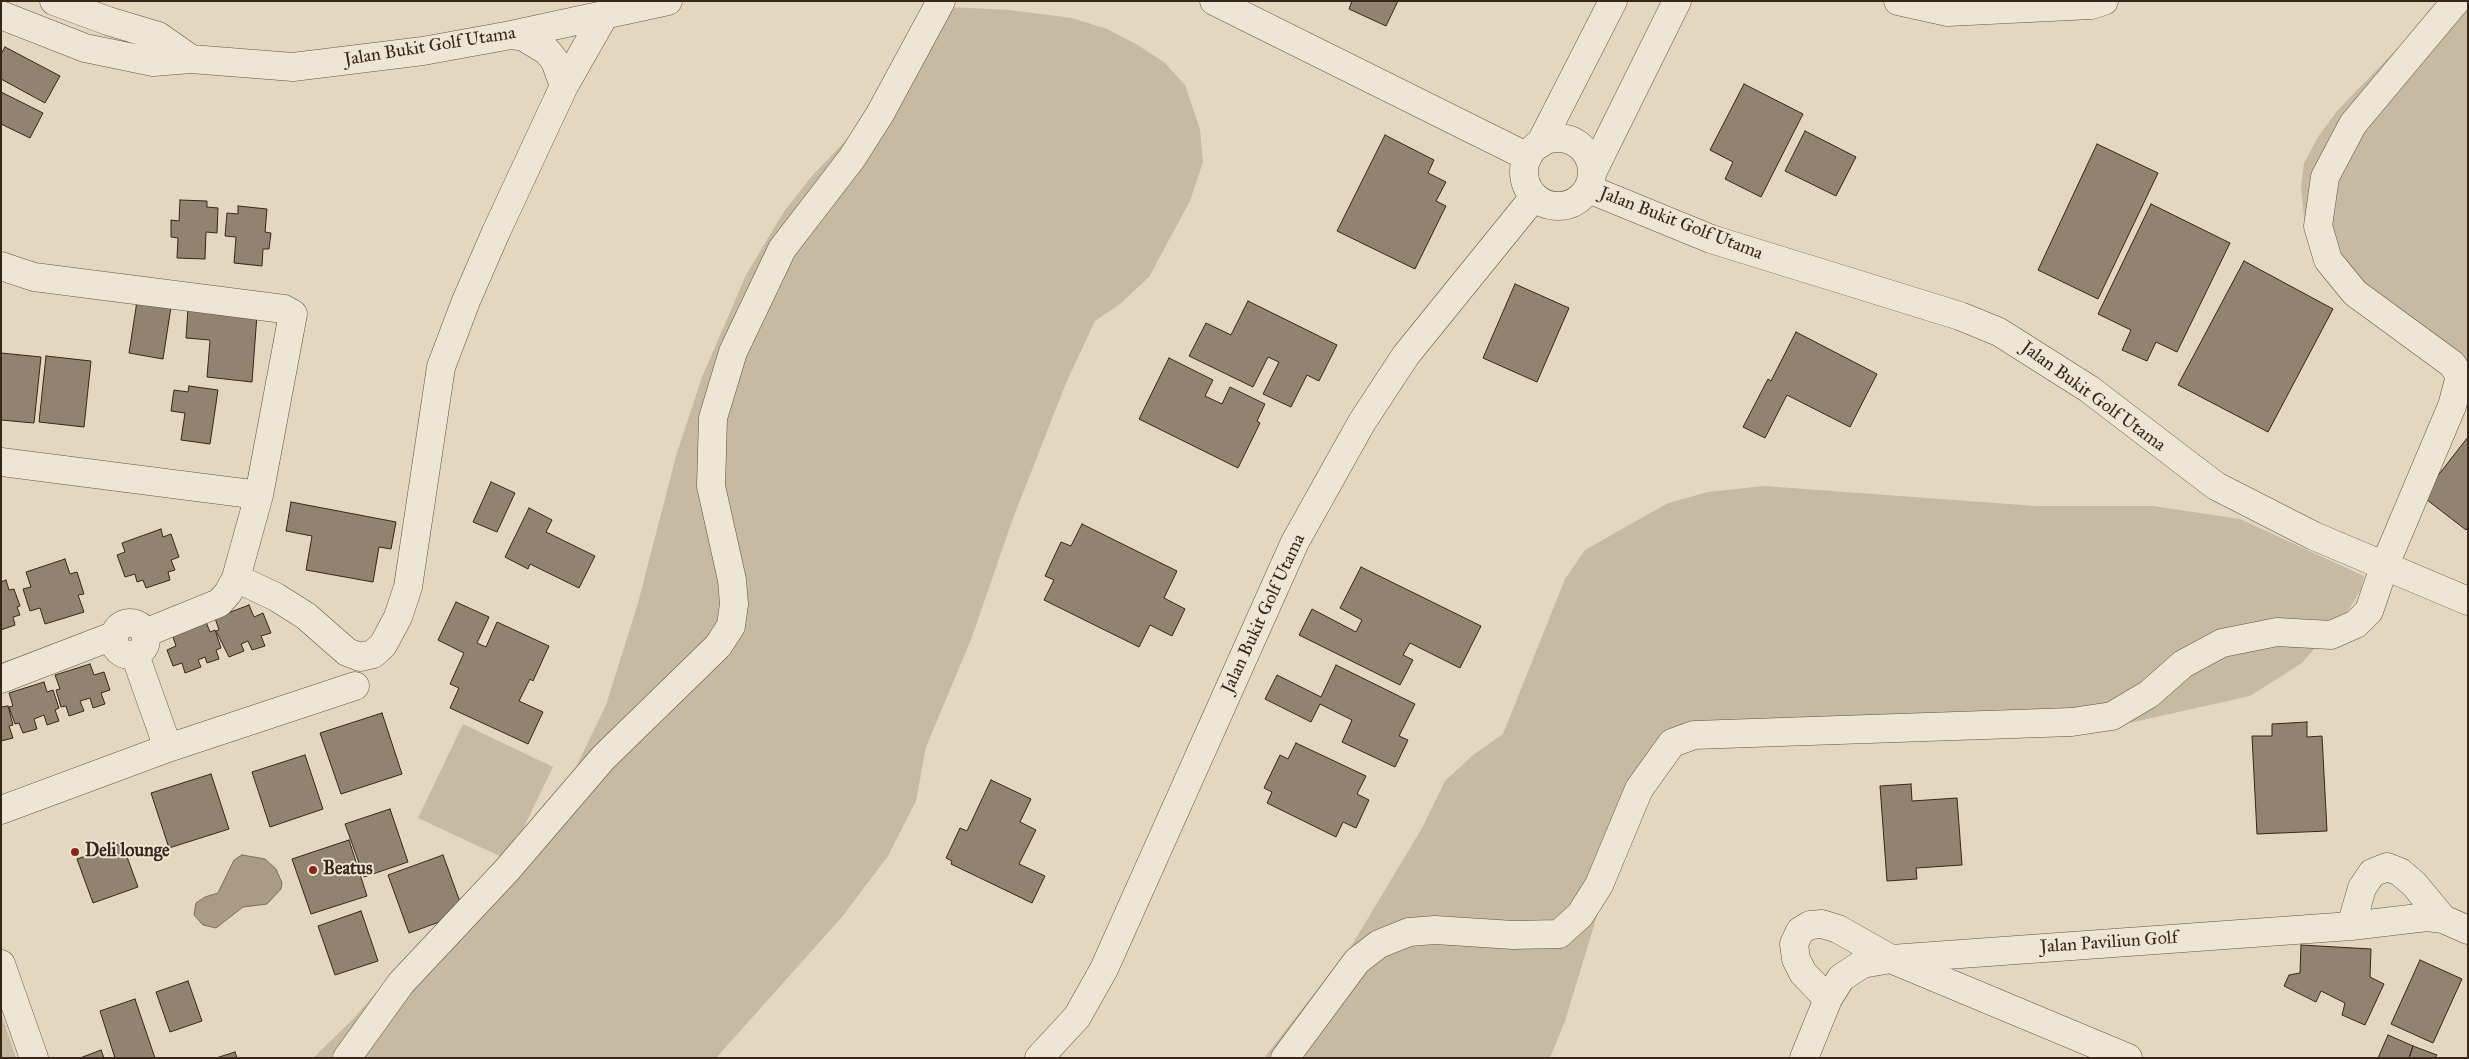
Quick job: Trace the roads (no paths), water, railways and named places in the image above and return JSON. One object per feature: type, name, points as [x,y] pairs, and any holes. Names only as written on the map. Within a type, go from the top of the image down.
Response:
[{"type":"street","points":[[54,1],[108,21],[158,36],[190,59]]},
{"type":"street","name":"Jalan Bukit Golf Utama","points":[[9,19],[85,48],[153,62],[190,59],[293,67],[423,51],[511,35],[668,1]]},
{"type":"street","points":[[346,1058],[401,983],[507,870],[603,758],[718,646],[731,626],[734,604],[732,580],[711,486],[714,418],[733,352],[782,249],[852,158],[880,114],[941,1]]},
{"type":"street","points":[[1214,1],[1534,150]]},
{"type":"street","points":[[1613,1],[1534,150],[1524,174],[1534,197],[1554,206],[1564,206],[1578,200],[1591,180],[1677,1]]},
{"type":"street","points":[[1898,1],[1948,12],[2091,5],[2104,1]]},
{"type":"street","points":[[1285,1058],[1357,961],[1379,944],[1409,932],[1435,930],[1513,935],[1559,934],[1580,915],[1599,885],[1639,789],[1672,743],[1694,736],[2072,722],[2112,716],[2149,694],[2183,664],[2222,643],[2277,632],[2331,635],[2356,624],[2369,611],[2384,567],[2464,375],[2452,364],[2355,293],[2328,260],[2318,226],[2325,177],[2353,124],[2456,1]]},
{"type":"street","points":[[236,578],[276,597],[306,616],[346,652],[360,658],[373,654],[383,645],[398,617],[408,587],[441,367],[496,232],[564,86],[605,14]]},
{"type":"street","points":[[511,35],[530,40],[547,51],[555,61],[564,86]]},
{"type":"street","points":[[1534,150],[1554,139],[1574,143],[1585,151],[1591,180]]},
{"type":"street","name":"Jalan Bukit Golf Utama","points":[[1591,180],[1711,239],[1960,316],[1999,332],[2089,390],[2216,486],[2314,536],[2468,601]]},
{"type":"street","name":"Jalan Bukit Golf Utama","points":[[1039,1058],[1078,1017],[1104,968],[1295,542],[1362,422],[1406,355],[1534,197]]},
{"type":"street","points":[[1,266],[34,276],[284,309],[293,314],[294,320],[259,495],[236,578],[228,593],[218,603],[140,644]]},
{"type":"street","points":[[1,462],[259,495]]},
{"type":"street","points":[[1,679],[113,636],[119,626],[128,623],[135,624],[168,748]]},
{"type":"street","points":[[1,810],[168,748],[355,686]]},
{"type":"street","points":[[2351,926],[2362,888],[2372,873],[2387,867],[2400,872],[2414,884],[2443,918]]},
{"type":"street","name":"Jalan Paviliun Golf","points":[[1804,1058],[1828,999],[1841,978],[1862,964],[1890,959],[2351,926],[2427,917],[2443,918],[2468,930]]},
{"type":"street","points":[[1828,999],[1803,973],[1796,959],[1794,944],[1800,931],[1810,925],[1822,924],[1838,929],[1890,959],[2128,1058]]},
{"type":"street","points":[[1,964],[34,1058]]},
{"type":"place","name":"Deli lounge","points":[[75,852]]},
{"type":"place","name":"Beatus","points":[[313,870]]}]
